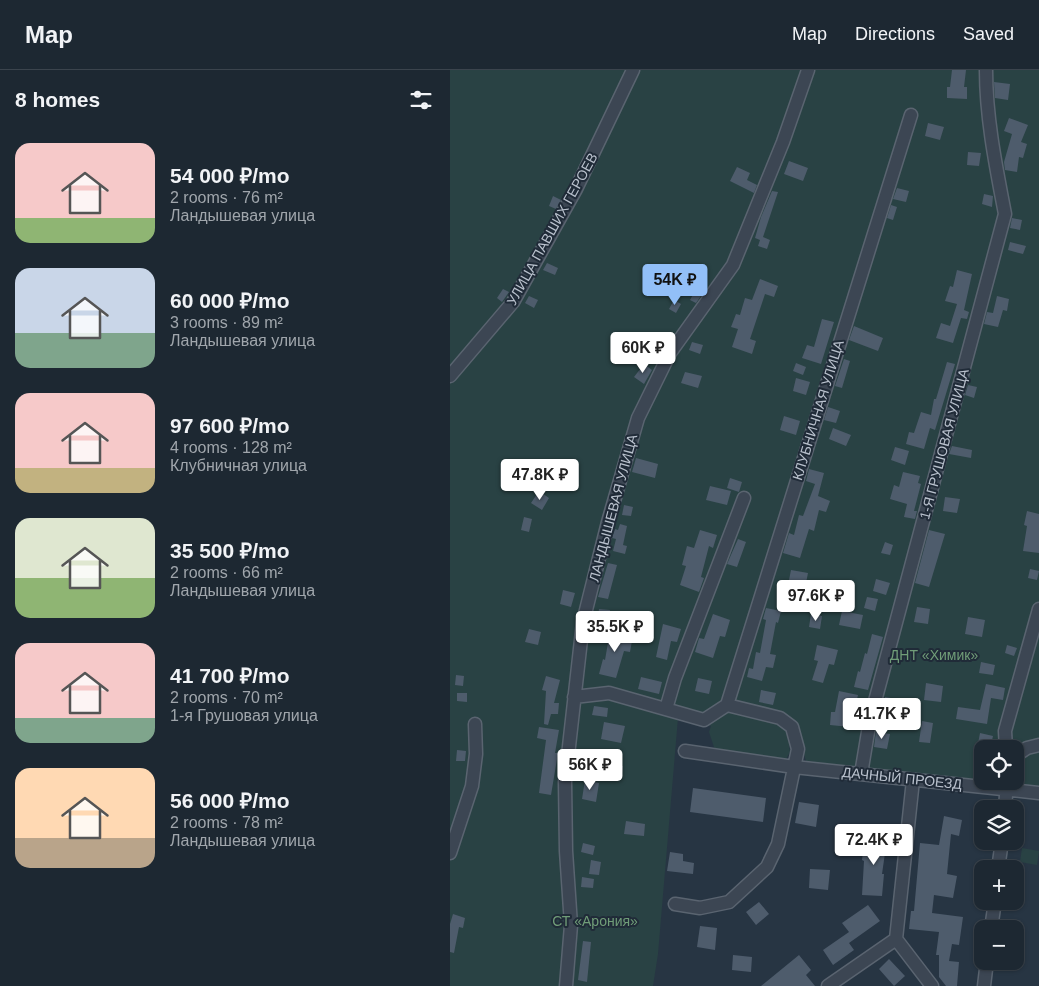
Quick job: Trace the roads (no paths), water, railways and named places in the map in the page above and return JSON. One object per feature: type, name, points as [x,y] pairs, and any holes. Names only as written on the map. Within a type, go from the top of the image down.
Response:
[{"type":"street","name":"УЛИЦА ПАВШИХ ГЕРОЕВ","points":[[450,376],[513,302],[576,189],[633,70]]},
{"type":"street","name":"ЛАНДЫШЕВАЯ УЛИЦА","points":[[566,986],[571,925],[566,851],[565,782],[583,622],[608,522],[638,418],[670,353],[733,265],[782,142],[808,70]]},
{"type":"street","name":"1-Я ГРУШОВАЯ УЛИЦА","points":[[861,774],[870,720],[1005,214],[986,92],[986,70]]},
{"type":"street","name":"КЛУБНИЧНАЯ УЛИЦА","points":[[727,705],[911,115]]},
{"type":"street","points":[[666,709],[675,678],[744,498]]},
{"type":"street","points":[[1005,740],[1005,732],[1039,609]]},
{"type":"street","points":[[574,697],[608,693],[704,720],[727,705],[780,718],[792,727],[798,749],[778,844],[767,867],[729,902],[700,908],[675,904]]},
{"type":"street","points":[[450,853],[472,786],[476,754],[475,724]]},
{"type":"street","points":[[1024,750],[1039,745]]},
{"type":"street","name":"ДАЧНЫЙ ПРОЕЗД","points":[[685,751],[794,767],[914,780],[974,783]]},
{"type":"street","points":[[914,780],[896,938],[932,986]]},
{"type":"street","name":"ДАЧНЫЙ ПРОЕЗД","points":[[1024,789],[1039,793]]},
{"type":"street","points":[[828,986],[896,938]]},
{"type":"street","points":[[984,986],[986,970]]},
{"type":"park label","name":"ДНТ «Химик»","points":[[934,655]]},
{"type":"park label","name":"СТ «Арония»","points":[[595,921]]}]
